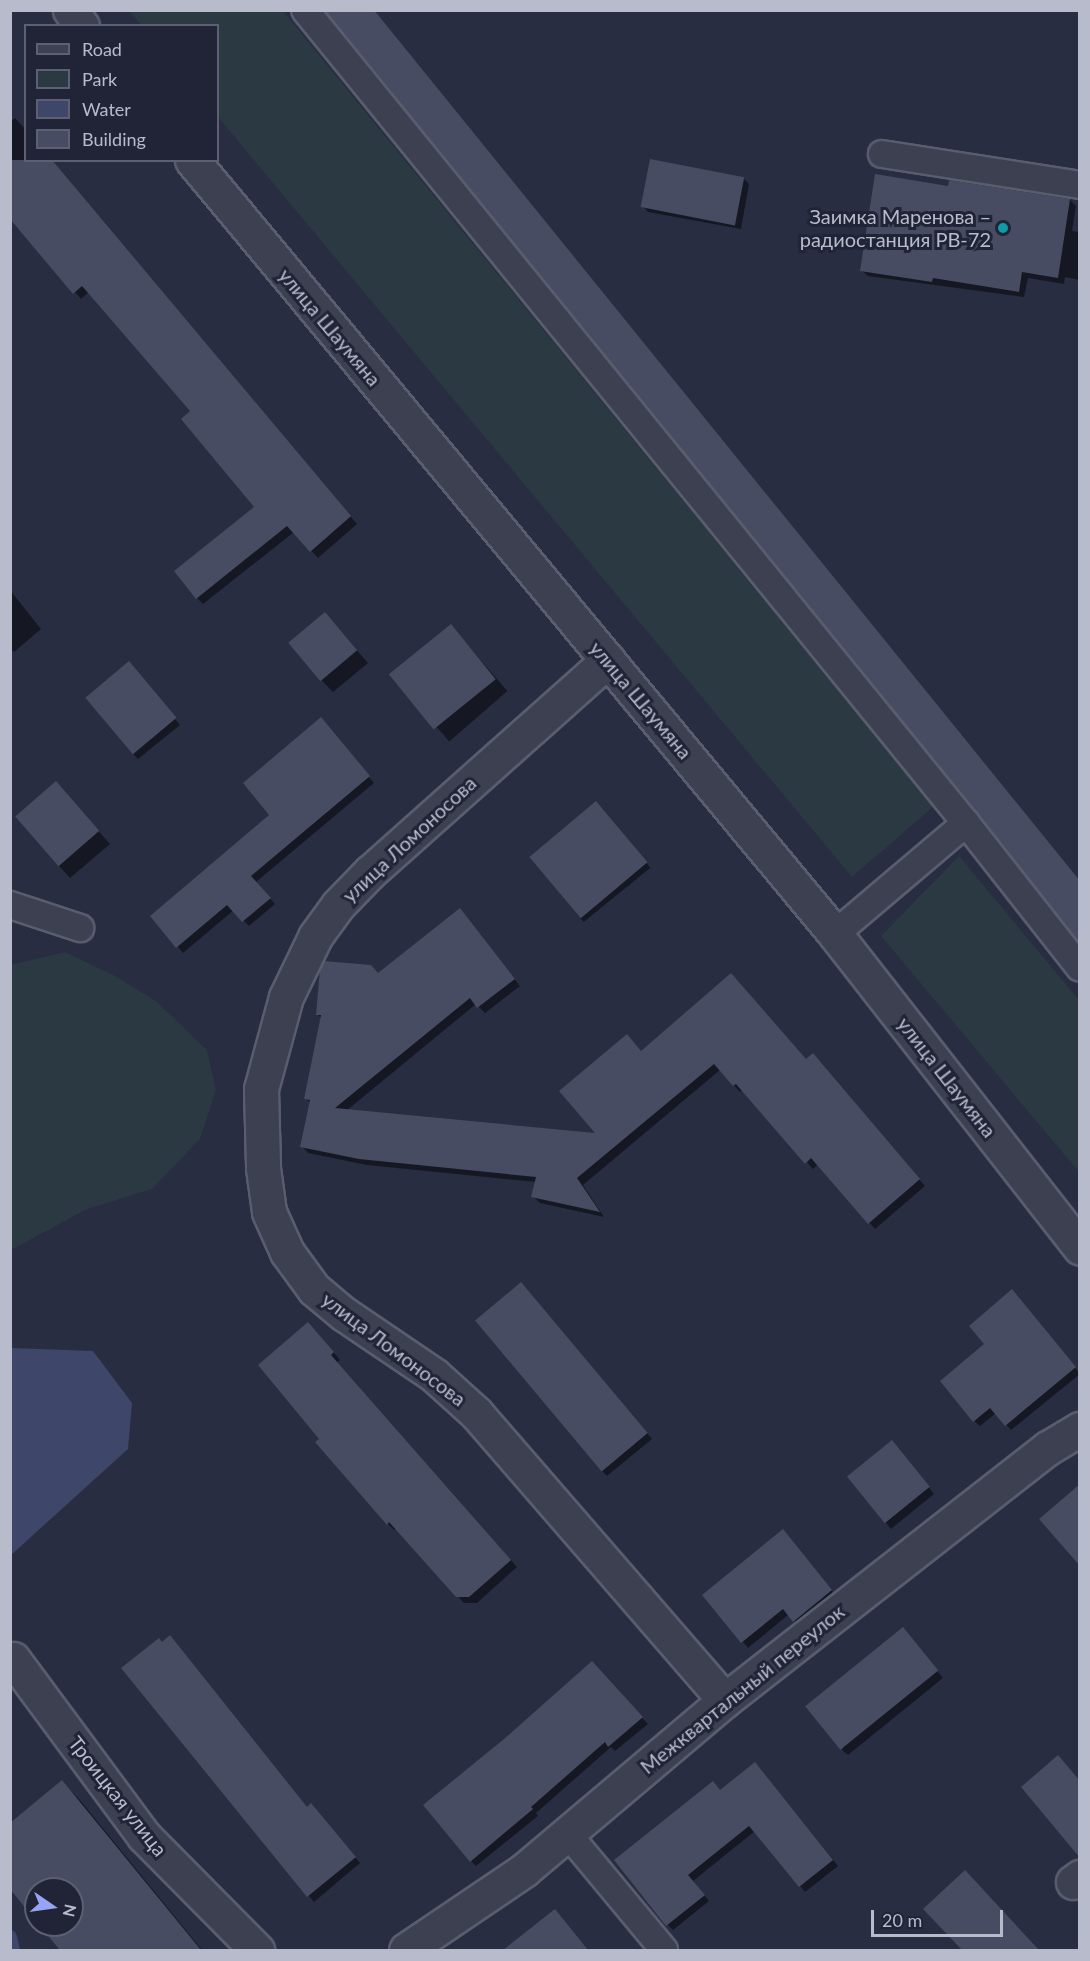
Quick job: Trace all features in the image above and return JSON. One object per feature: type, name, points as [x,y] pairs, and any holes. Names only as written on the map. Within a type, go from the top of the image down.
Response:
[{"type":"street","points":[[70,10],[80,24]]},
{"type":"street","name":"улица Шаумяна","points":[[194,162],[835,934],[1080,1248]]},
{"type":"street","name":"улица Ломоносова","points":[[608,660],[370,872],[338,904],[315,937],[286,997],[261,1089],[268,1212],[287,1251],[314,1289],[344,1314],[434,1375],[476,1413],[724,1700]]},
{"type":"street","name":"Межквартальный переулок","points":[[406,1950],[524,1870],[724,1700],[1048,1448],[1080,1429]]},
{"type":"street","name":"Троицкая улица","points":[[13,1659],[144,1836],[257,1950]]},
{"type":"lane","points":[[305,10],[966,823],[1080,968]]},
{"type":"lane","points":[[882,154],[1080,184]]},
{"type":"lane","points":[[835,934],[966,823]]},
{"type":"lane","points":[[10,905],[80,928]]},
{"type":"lane","points":[[567,1833],[664,1950]]},
{"type":"green space","points":[[129,11],[283,11],[933,807],[852,877],[219,118],[219,24],[140,24]]},
{"type":"green space","points":[[959,856],[1079,1000],[1079,1172],[881,936]]},
{"type":"green space","points":[[65,952],[113,975],[156,1001],[207,1050],[216,1090],[200,1139],[152,1189],[87,1209],[11,1250],[11,965]]},
{"type":"water","points":[[11,1348],[93,1351],[132,1403],[128,1449],[11,1555]]},
{"type":"building","points":[[325,10],[374,10],[1080,881],[1080,943],[978,814]]},
{"type":"building","points":[[650,159],[744,177],[735,225],[641,207]]},
{"type":"building","points":[[10,160],[54,162],[351,516],[310,552],[287,526],[196,599],[174,571],[254,507],[181,419],[190,411],[82,286],[73,294],[10,219]]},
{"type":"building","points":[[875,174],[948,186],[949,180],[1070,199],[1058,278],[1022,272],[1019,292],[933,278],[932,282],[860,271]]},
{"type":"building","points":[[325,612],[357,650],[320,681],[288,643]]},
{"type":"building","points":[[451,624],[496,679],[434,730],[389,674]]},
{"type":"building","points":[[129,661],[177,718],[133,754],[85,698]]},
{"type":"building","points":[[321,717],[370,776],[251,876],[271,898],[242,922],[227,905],[176,948],[150,916],[269,815],[243,783]]},
{"type":"building","points":[[56,781],[99,831],[59,866],[15,816]]},
{"type":"building","points":[[596,801],[647,862],[581,918],[529,857]]},
{"type":"building","points":[[460,908],[515,979],[477,1008],[470,998],[335,1108],[595,1133],[559,1091],[627,1034],[641,1051],[731,973],[806,1059],[813,1053],[920,1179],[868,1224],[811,1158],[805,1164],[736,1084],[733,1086],[714,1064],[577,1178],[600,1212],[531,1197],[536,1177],[359,1159],[300,1147],[310,1100],[304,1099],[321,1015],[316,1015],[320,969],[324,961],[371,965],[378,973]]},
{"type":"building","points":[[521,1282],[648,1433],[602,1471],[475,1321]]},
{"type":"building","points":[[1012,1289],[1076,1367],[1005,1426],[990,1408],[973,1422],[940,1381],[984,1344],[969,1326]]},
{"type":"building","points":[[308,1322],[334,1352],[331,1355],[511,1560],[469,1597],[456,1597],[389,1522],[387,1525],[315,1442],[319,1439],[258,1365]]},
{"type":"building","points":[[892,1440],[930,1487],[885,1523],[847,1477]]},
{"type":"building","points":[[1080,1484],[1080,1566],[1039,1519]]},
{"type":"building","points":[[783,1529],[832,1590],[793,1622],[783,1609],[741,1643],[702,1595]]},
{"type":"building","points":[[903,1627],[938,1671],[840,1750],[805,1706]]},
{"type":"building","points":[[170,1635],[307,1807],[311,1803],[356,1857],[307,1897],[121,1668],[159,1638],[162,1642]]},
{"type":"building","points":[[592,1661],[643,1717],[608,1747],[605,1742],[531,1807],[533,1809],[470,1862],[423,1805],[504,1739]]},
{"type":"building","points":[[1058,1755],[1080,1781],[1080,1858],[1021,1787]]},
{"type":"building","points":[[755,1762],[833,1860],[799,1887],[749,1826],[688,1875],[705,1895],[666,1926],[614,1860],[713,1781],[720,1790]]},
{"type":"building","points":[[62,1780],[201,1950],[60,1950],[49,1937],[84,1937],[84,1877],[24,1877],[24,1906],[10,1889],[10,1823]]},
{"type":"building","points":[[965,1870],[1039,1950],[962,1950],[923,1909]]},
{"type":"building","points":[[555,1909],[588,1950],[503,1950]]},
{"type":"waterway","points":[[10,1937],[13,1950]]},
{"type":"place","name":"Заимка Маренова – радиостанция РВ-72","points":[[1003,228]]}]
